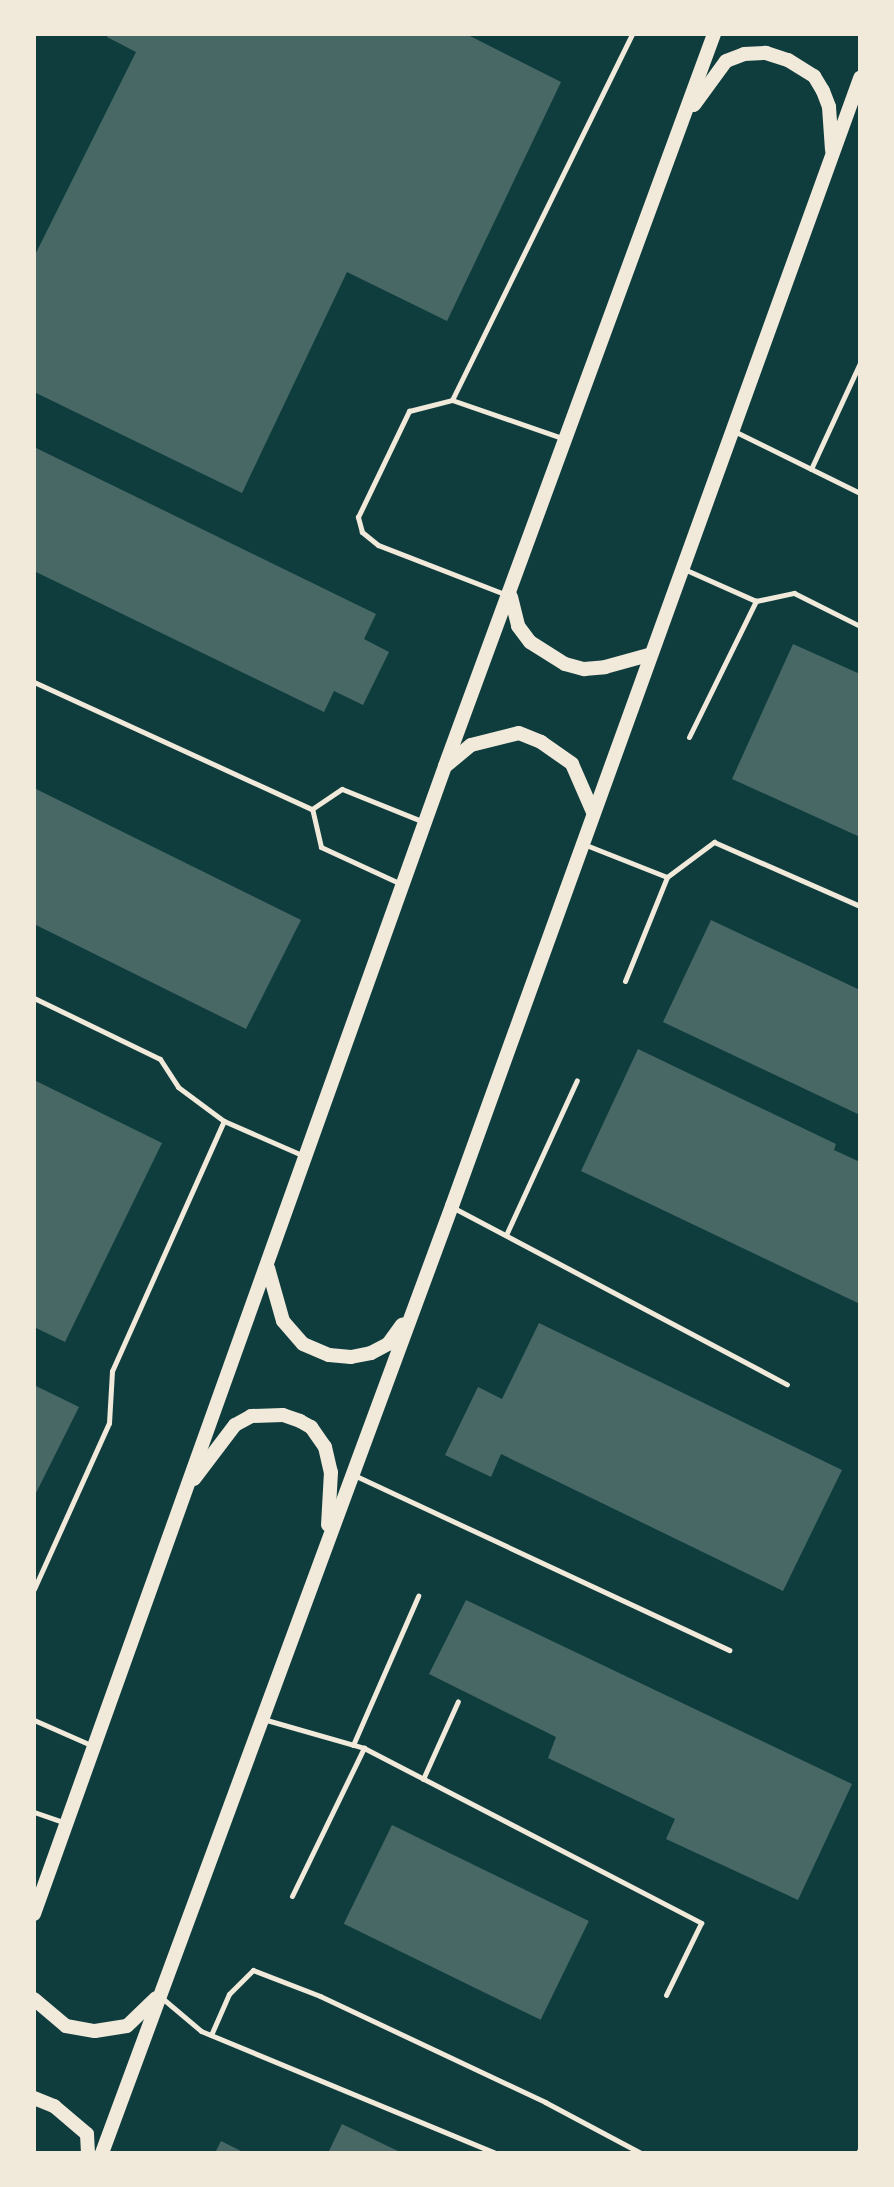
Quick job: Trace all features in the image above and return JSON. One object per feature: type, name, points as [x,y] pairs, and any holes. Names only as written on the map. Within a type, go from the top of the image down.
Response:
[{"type":"street","points":[[34,1914],[445,766],[714,34]]},
{"type":"street","points":[[680,125],[726,61],[744,54],[766,53],[788,60],[814,76],[829,107],[833,154]]},
{"type":"street","points":[[102,2153],[452,1206],[860,78]]},
{"type":"street","points":[[510,596],[518,626],[530,642],[565,664],[584,669],[605,667],[649,655]]},
{"type":"street","points":[[445,766],[471,745],[488,738],[519,733],[541,742],[572,764],[593,812]]},
{"type":"street","points":[[268,1267],[283,1321],[303,1344],[329,1355],[351,1357],[371,1353],[388,1344],[411,1314]]},
{"type":"street","points":[[184,1493],[235,1425],[251,1416],[283,1415],[311,1427],[325,1447],[331,1472],[327,1541]]},
{"type":"street","points":[[34,1999],[66,2026],[95,2031],[127,2026],[158,1995]]},
{"type":"street","points":[[34,2098],[54,2106],[87,2134],[88,2153]]},
{"type":"lane","points":[[452,400],[632,34]]},
{"type":"lane","points":[[811,469],[860,363]]},
{"type":"lane","points":[[510,596],[378,545],[362,532],[358,517],[409,411],[452,400],[567,440]]},
{"type":"lane","points":[[732,430],[860,493]]},
{"type":"lane","points":[[681,568],[756,601],[794,593],[860,626]]},
{"type":"lane","points":[[689,737],[756,601]]},
{"type":"lane","points":[[34,682],[312,809]]},
{"type":"lane","points":[[312,809],[342,789],[425,823]]},
{"type":"lane","points":[[312,809],[321,847],[403,885]]},
{"type":"lane","points":[[625,981],[667,877],[714,842],[860,906]]},
{"type":"lane","points":[[581,843],[667,877]]},
{"type":"lane","points":[[34,998],[160,1059],[178,1087],[224,1121],[307,1156]]},
{"type":"lane","points":[[506,1235],[577,1080]]},
{"type":"lane","points":[[34,1589],[109,1423],[112,1371],[224,1121]]},
{"type":"lane","points":[[452,1206],[787,1384]]},
{"type":"lane","points":[[352,1474],[729,1650]]},
{"type":"lane","points":[[353,1745],[418,1596]]},
{"type":"lane","points":[[423,1779],[458,1701]]},
{"type":"lane","points":[[262,1719],[364,1748],[701,1923],[666,1995]]},
{"type":"lane","points":[[34,1720],[94,1747]]},
{"type":"lane","points":[[292,1896],[364,1748]]},
{"type":"lane","points":[[34,1812],[66,1823]]},
{"type":"lane","points":[[211,2035],[229,1994],[253,1970],[320,1996],[641,2153]]},
{"type":"lane","points":[[158,1995],[201,2031],[496,2153]]},
{"type":"building","points":[[108,34],[466,34],[561,82],[447,321],[347,272],[242,493],[34,392],[34,257],[136,52],[107,37]]},
{"type":"building","points":[[34,447],[376,614],[364,639],[389,652],[363,705],[334,691],[324,712],[34,571]]},
{"type":"building","points":[[793,644],[860,674],[860,837],[732,779]]},
{"type":"building","points":[[34,788],[301,920],[246,1029],[34,924]]},
{"type":"building","points":[[711,920],[860,990],[860,1115],[663,1022]]},
{"type":"building","points":[[638,1049],[836,1144],[834,1150],[860,1162],[860,1304],[581,1171]]},
{"type":"building","points":[[34,1080],[162,1143],[65,1342],[34,1327]]},
{"type":"building","points":[[539,1323],[842,1470],[783,1591],[501,1454],[491,1477],[445,1455],[478,1387],[502,1399]]},
{"type":"building","points":[[34,1385],[79,1407],[34,1497]]},
{"type":"building","points":[[466,1600],[852,1784],[798,1900],[666,1839],[675,1819],[548,1758],[556,1737],[429,1674]]},
{"type":"building","points":[[392,1825],[589,1921],[541,2020],[344,1924]]},
{"type":"building","points":[[342,2124],[402,2153],[328,2153]]},
{"type":"building","points":[[221,2141],[245,2153],[215,2153]]}]
